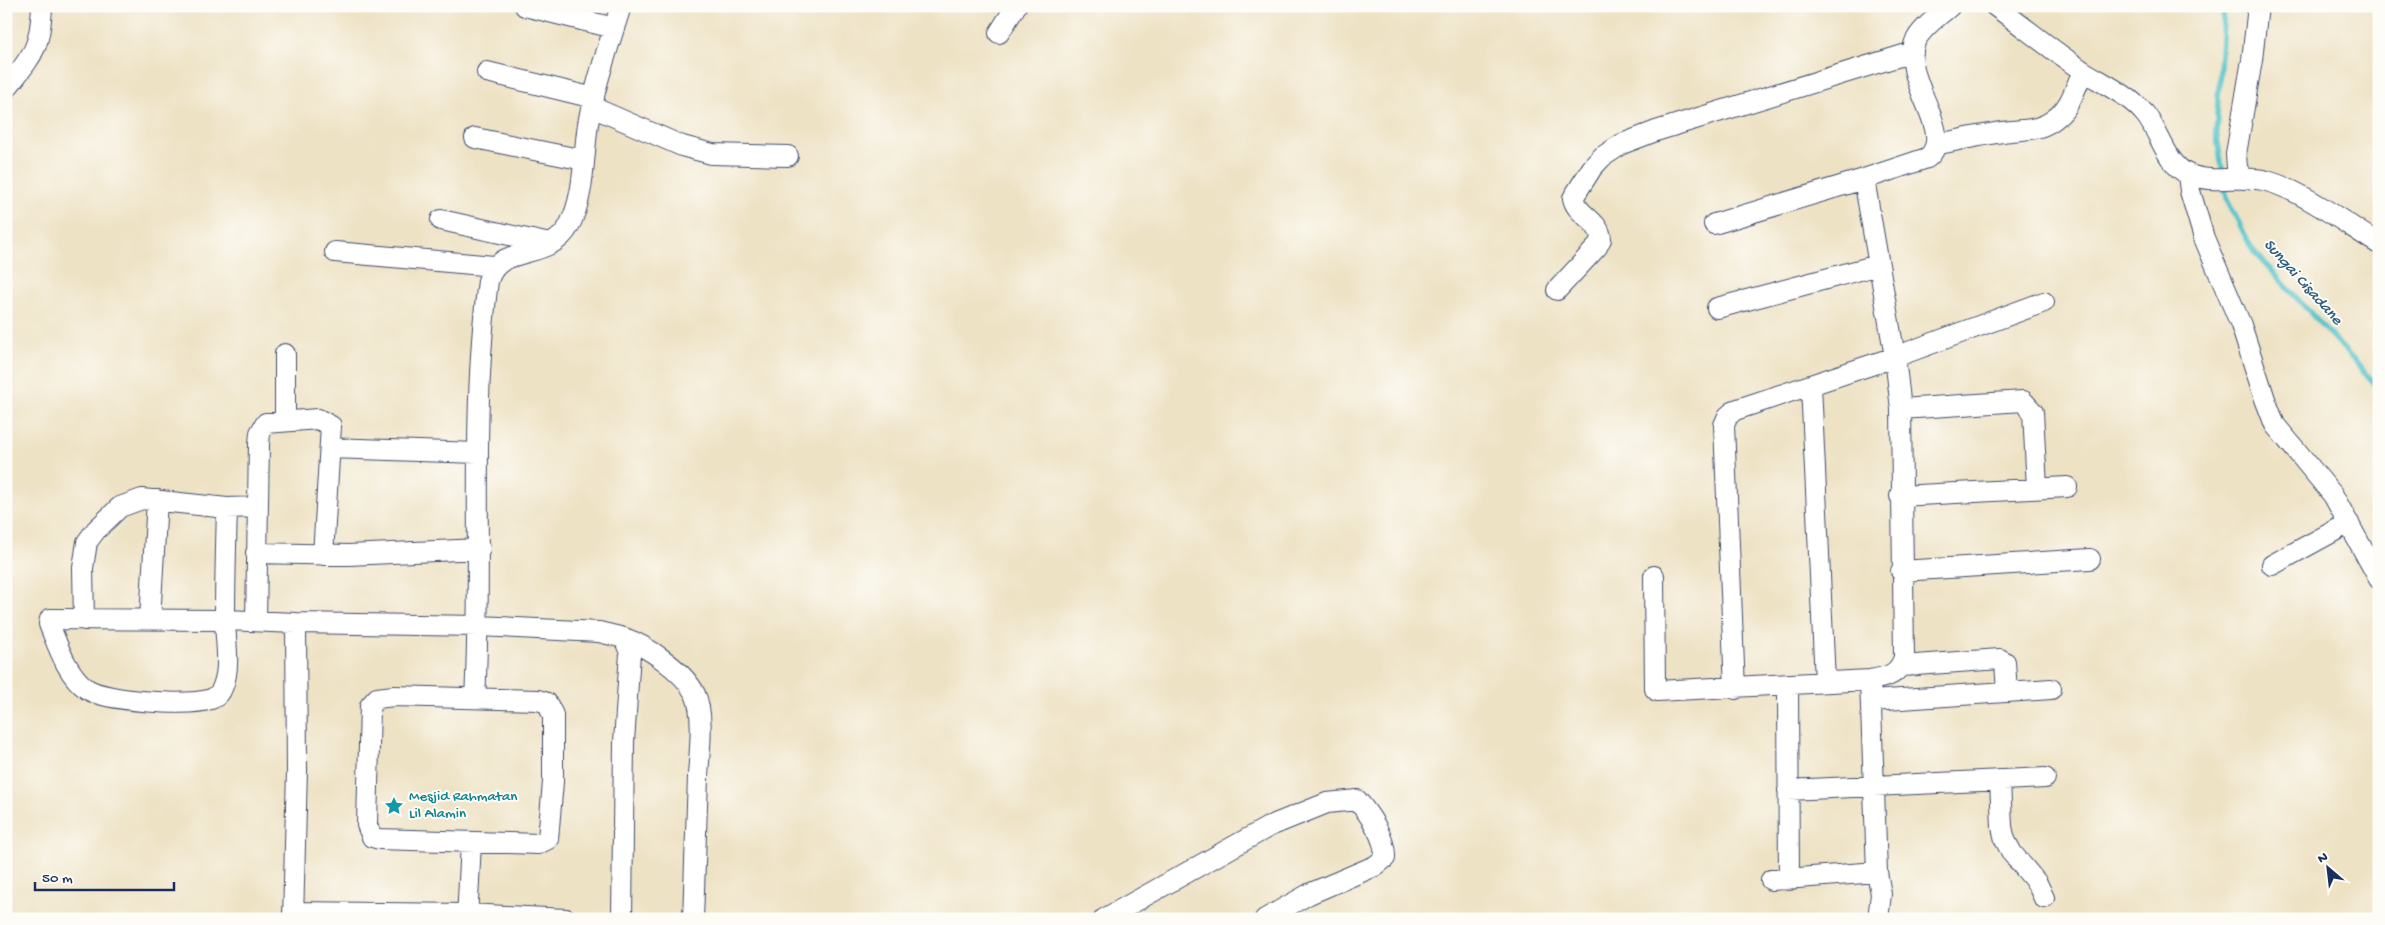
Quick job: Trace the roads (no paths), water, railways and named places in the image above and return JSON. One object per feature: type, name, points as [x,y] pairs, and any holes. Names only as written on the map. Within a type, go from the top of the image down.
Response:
[{"type":"street","points":[[6,88],[34,53],[41,34],[42,6]]},
{"type":"street","points":[[525,6],[614,28]]},
{"type":"street","points":[[475,698],[479,626],[478,453],[480,379],[488,281],[494,266],[505,259],[538,250],[550,244],[563,234],[574,215],[593,103],[621,6]]},
{"type":"street","points":[[998,33],[1016,6]]},
{"type":"street","points":[[1714,224],[1864,179],[1927,158],[1935,152],[1938,144],[1937,133],[1915,75],[1913,52],[1916,41],[1924,29],[1950,6]]},
{"type":"street","points":[[1995,6],[2083,70],[2134,103],[2151,123],[2177,167],[2195,176],[2265,180],[2285,187],[2379,244]]},
{"type":"street","points":[[2241,179],[2237,168],[2236,154],[2252,60],[2258,6]]},
{"type":"street","points":[[1557,290],[1597,247],[1601,240],[1599,229],[1576,205],[1573,198],[1592,168],[1611,150],[1656,131],[1913,52]]},
{"type":"street","points":[[1938,144],[2005,132],[2035,130],[2046,125],[2058,117],[2067,106],[2083,70]]},
{"type":"street","points":[[487,72],[593,103],[682,146],[712,154],[788,156]]},
{"type":"street","points":[[476,138],[584,160]]},
{"type":"street","points":[[2195,176],[2190,192],[2204,238],[2241,325],[2264,399],[2276,425],[2333,495],[2377,572]]},
{"type":"street","points":[[1864,179],[1895,357],[1901,409],[1900,496],[1904,657],[1902,666]]},
{"type":"street","points":[[440,220],[550,244]]},
{"type":"street","points":[[335,252],[494,266]]},
{"type":"street","points":[[1717,308],[1878,265]]},
{"type":"street","points":[[1735,688],[1724,425],[1728,416],[1735,410],[1895,357],[2044,302]]},
{"type":"street","points":[[285,354],[285,421]]},
{"type":"street","points":[[1811,385],[1825,681]]},
{"type":"street","points":[[1901,409],[2023,401],[2032,412],[2036,488]]},
{"type":"street","points":[[256,622],[260,433],[266,423],[318,419],[328,423],[332,431],[323,555]]},
{"type":"street","points":[[330,448],[478,453]]},
{"type":"street","points":[[1900,496],[2067,487]]},
{"type":"street","points":[[84,620],[82,568],[87,542],[96,530],[120,507],[142,499],[227,508],[257,507]]},
{"type":"street","points":[[150,620],[157,500]]},
{"type":"street","points":[[227,508],[225,620],[227,663],[223,687],[218,695],[211,699],[182,702],[116,698],[87,689],[68,666],[48,622],[50,619],[225,620],[479,626],[599,632],[640,644],[678,672],[688,683],[699,705],[700,746],[693,919]]},
{"type":"street","points":[[2272,565],[2349,523]]},
{"type":"street","points":[[256,553],[323,555],[480,549]]},
{"type":"street","points":[[1901,571],[2090,559]]},
{"type":"street","points":[[1654,576],[1656,689],[1662,692],[1825,681],[1870,680],[1888,676],[1902,666],[2000,659],[2005,662],[2007,670],[2007,692]]},
{"type":"street","points":[[296,623],[297,770],[293,915],[566,919]]},
{"type":"street","points":[[622,919],[624,742],[630,653],[624,638]]},
{"type":"street","points":[[1870,680],[1877,872],[1881,894],[1878,919]]},
{"type":"street","points":[[1788,685],[1788,790],[1780,880],[1877,872]]},
{"type":"street","points":[[1871,701],[2051,689]]},
{"type":"street","points":[[382,697],[475,698],[538,700],[550,705],[553,715],[553,782],[549,835],[546,840],[538,844],[471,843],[379,839],[370,835],[367,825],[369,710],[372,701],[382,697]]},
{"type":"street","points":[[1788,790],[2045,778]]},
{"type":"street","points":[[2000,780],[2002,827],[2005,840],[2012,853],[2037,884],[2044,898]]},
{"type":"street","points":[[1104,919],[1133,911],[1270,826],[1327,803],[1357,800],[1386,847],[1385,858],[1375,866],[1309,894],[1264,919]]},
{"type":"street","points":[[467,917],[471,843]]},
{"type":"waterway","name":"Sungai Cisadane","points":[[2224,6],[2216,131],[2227,199],[2252,249],[2379,388]]},
{"type":"place","name":"Mesjid Rahmatan Lil Alamin","points":[[394,806]]}]
